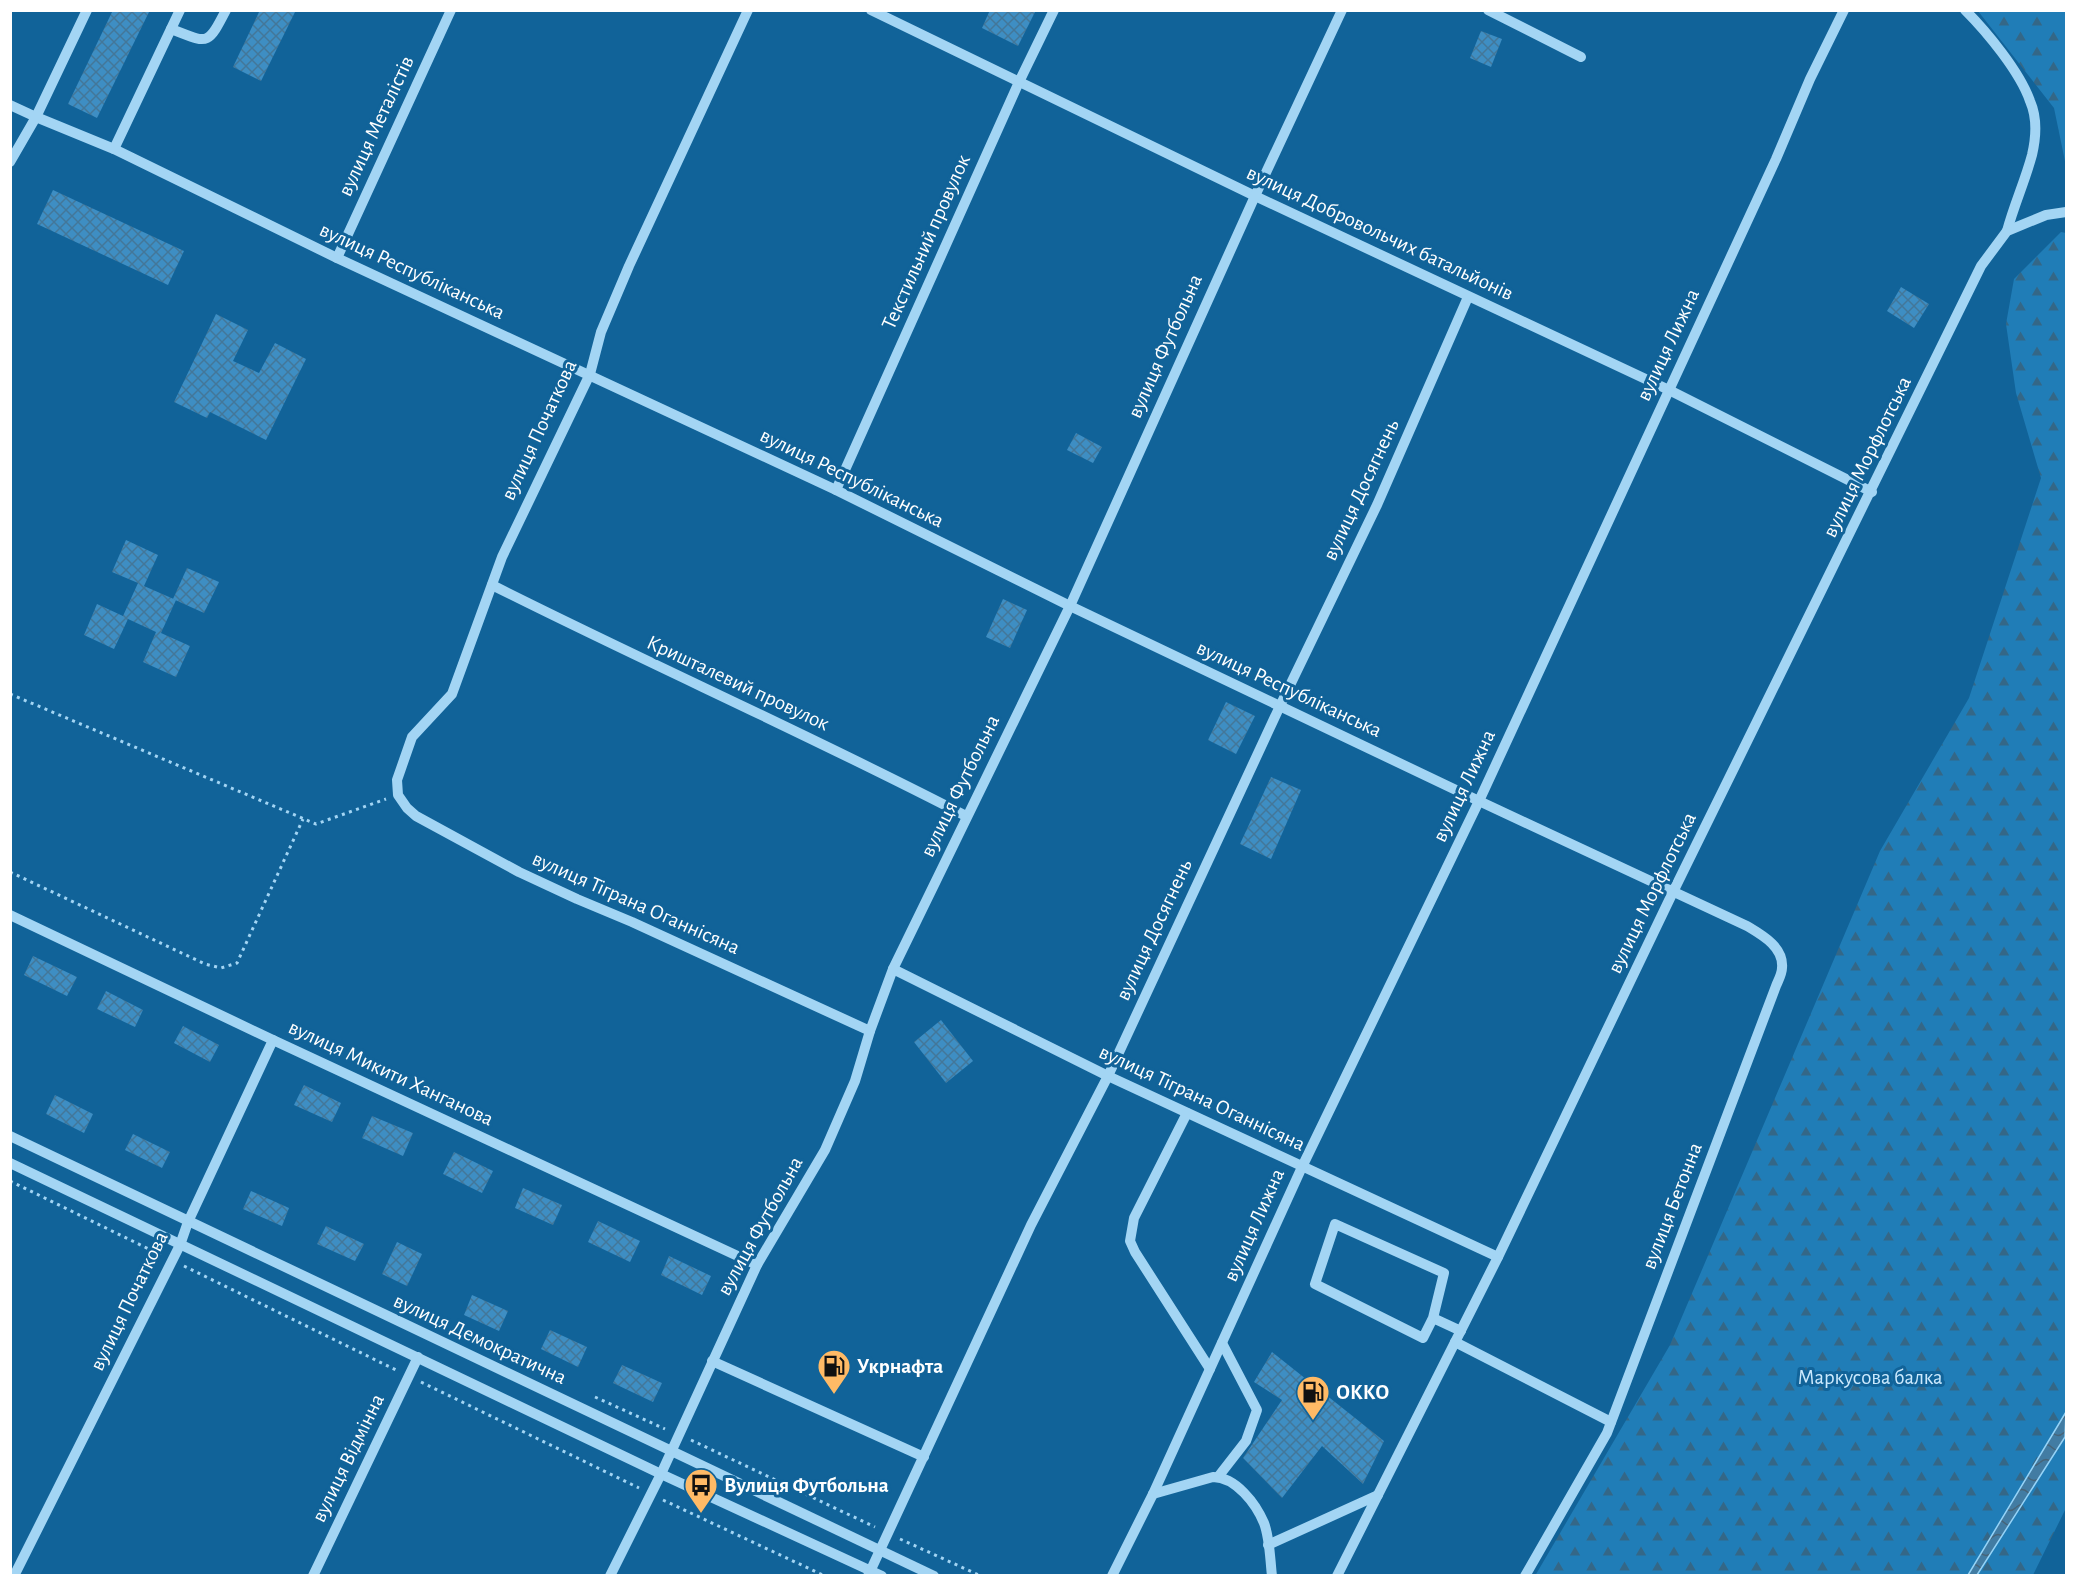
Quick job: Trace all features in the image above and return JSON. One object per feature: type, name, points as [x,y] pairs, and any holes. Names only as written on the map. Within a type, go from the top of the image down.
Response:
[{"type":"street","points":[[10,162],[36,117],[87,10]]},
{"type":"street","points":[[114,149],[180,10]]},
{"type":"street","points":[[171,29],[193,38],[208,39],[226,10]]},
{"type":"street","name":"вулиця Металістів","points":[[337,258],[451,10]]},
{"type":"street","name":"вулиця Початкова","points":[[398,795],[397,780],[412,737],[452,693],[502,557],[590,374],[601,332],[629,266],[748,10]]},
{"type":"street","name":"вулиця Добровольчих батальйонів","points":[[871,10],[1255,196],[1669,390],[1872,492]]},
{"type":"street","name":"Текстильний провулок","points":[[836,490],[1019,82],[1054,10]]},
{"type":"street","name":"вулиця Футбольна","points":[[610,1575],[661,1473],[757,1264],[825,1150],[855,1081],[870,1031],[893,969],[1070,606],[1255,196],[1342,10]]},
{"type":"street","points":[[1488,10],[1581,57]]},
{"type":"street","name":"вулиця Лижна","points":[[1112,1575],[1153,1494],[1302,1167],[1479,801],[1776,159],[1810,79],[1844,10]]},
{"type":"street","name":"вулиця Морфлотська","points":[[1337,1575],[1498,1257],[1673,892],[1872,492],[1981,266],[2007,231],[2032,154],[2036,125],[2031,101],[2015,72],[1978,22],[1965,10]]},
{"type":"street","name":"вулиця Республіканська","points":[[10,105],[114,149],[337,258],[836,490],[1070,606],[1673,892]]},
{"type":"street","points":[[2007,231],[2046,215],[2067,212]]},
{"type":"street","name":"вулиця Досягнень","points":[[869,1573],[1031,1225],[1108,1076],[1280,705],[1377,505],[1468,297]]},
{"type":"street","name":"Кришталевий провулок","points":[[492,585],[966,816]]},
{"type":"street","name":"вулиця Тіграна Оганнісяна","points":[[398,795],[416,816],[519,872],[870,1031]]},
{"type":"street","name":"вулиця Бетонна","points":[[1525,1575],[1611,1422],[1782,968],[1780,956],[1775,947],[1764,937],[1747,926],[1673,892]]},
{"type":"street","name":"вулиця Микити Ханганова","points":[[10,915],[273,1040],[757,1264]]},
{"type":"street","name":"вулиця Тіграна Оганнісяна","points":[[893,969],[1108,1076],[1498,1257]]},
{"type":"street","name":"вулиця Початкова","points":[[14,1575],[180,1245],[188,1222],[273,1040]]},
{"type":"street","points":[[1187,1113],[1134,1218],[1130,1240],[1135,1252],[1210,1369]]},
{"type":"street","name":"вулиця Демократична","points":[[10,1136],[934,1575]]},
{"type":"street","name":"вулиця Демократична","points":[[10,1163],[869,1573],[882,1575]]},
{"type":"street","points":[[1335,1224],[1444,1273],[1433,1318],[1423,1338],[1315,1284],[1335,1224]]},
{"type":"street","points":[[1433,1318],[1461,1331]]},
{"type":"street","points":[[1455,1342],[1611,1422]]},
{"type":"street","points":[[1218,1477],[1246,1441],[1257,1410],[1222,1343]]},
{"type":"street","name":"вулиця Відмінна","points":[[313,1575],[418,1357]]},
{"type":"street","points":[[712,1361],[924,1457]]},
{"type":"street","points":[[1153,1494],[1218,1477],[1238,1488],[1251,1501],[1264,1524],[1272,1575]]},
{"type":"street","points":[[1268,1545],[1378,1495]]},
{"type":"path","points":[[10,694],[316,824],[398,795]]},
{"type":"path","points":[[10,872],[205,964],[221,968],[237,963],[303,819]]},
{"type":"path","points":[[10,1181],[651,1494],[825,1575]]},
{"type":"path","points":[[592,1395],[888,1534],[981,1575]]},
{"type":"green space","points":[[1978,11],[2066,11],[2066,166],[2054,108]]},
{"type":"green space","name":"Маркусова балка","points":[[2061,232],[2066,233],[2066,1508],[2033,1575],[1535,1576],[1670,1345],[1880,851],[1969,698],[2041,478],[2016,393],[2006,324],[2014,279]]},
{"type":"water","points":[[2066,1412],[2065,1437],[1977,1575],[1968,1575]]},
{"type":"building","points":[[113,10],[150,10],[97,118],[68,104]]},
{"type":"building","points":[[260,10],[296,10],[261,81],[233,67]]},
{"type":"building","points":[[990,10],[1036,10],[1018,46],[982,28]]},
{"type":"building","points":[[1481,31],[1502,39],[1491,67],[1470,58]]},
{"type":"building","points":[[53,190],[184,251],[168,285],[37,224]]},
{"type":"building","points":[[1901,287],[1929,304],[1914,328],[1887,311]]},
{"type":"building","points":[[216,314],[248,330],[233,361],[259,373],[275,343],[306,359],[266,440],[210,412],[207,418],[174,402]]},
{"type":"building","points":[[1076,433],[1102,447],[1093,463],[1067,450]]},
{"type":"building","points":[[126,540],[158,555],[144,586],[176,600],[161,633],[190,646],[176,677],[143,662],[156,632],[128,619],[114,649],[84,635],[97,604],[123,616],[138,583],[112,572]]},
{"type":"building","points":[[187,568],[219,582],[204,613],[173,599]]},
{"type":"building","points":[[1003,599],[1027,610],[1010,648],[986,637]]},
{"type":"building","points":[[1226,702],[1255,716],[1236,754],[1208,740]]},
{"type":"building","points":[[1271,777],[1301,790],[1271,859],[1240,844]]},
{"type":"building","points":[[33,956],[77,977],[67,996],[24,975]]},
{"type":"building","points":[[106,991],[143,1010],[135,1027],[97,1009]]},
{"type":"building","points":[[941,1020],[973,1061],[946,1083],[914,1042]]},
{"type":"building","points":[[183,1026],[219,1045],[210,1062],[174,1043]]},
{"type":"building","points":[[304,1085],[341,1103],[332,1122],[294,1105]]},
{"type":"building","points":[[55,1095],[93,1114],[84,1133],[46,1114]]},
{"type":"building","points":[[372,1116],[413,1133],[403,1156],[362,1138]]},
{"type":"building","points":[[133,1134],[170,1152],[162,1168],[125,1150]]},
{"type":"building","points":[[454,1152],[493,1171],[482,1193],[443,1174]]},
{"type":"building","points":[[523,1188],[562,1205],[553,1225],[515,1208]]},
{"type":"building","points":[[251,1191],[289,1208],[282,1226],[243,1209]]},
{"type":"building","points":[[598,1221],[640,1241],[630,1262],[588,1242]]},
{"type":"building","points":[[326,1226],[364,1244],[355,1261],[317,1244]]},
{"type":"building","points":[[397,1242],[422,1254],[407,1286],[382,1274]]},
{"type":"building","points":[[669,1256],[711,1276],[702,1295],[661,1275]]},
{"type":"building","points":[[472,1295],[508,1311],[499,1331],[464,1315]]},
{"type":"building","points":[[550,1330],[587,1347],[578,1367],[541,1349]]},
{"type":"building","name":"ОККО","points":[[1272,1352],[1384,1441],[1363,1484],[1322,1446],[1282,1498],[1243,1458],[1282,1400],[1254,1382]]},
{"type":"building","points":[[622,1365],[662,1383],[653,1402],[613,1383]]},
{"type":"place","name":"Укрнафта","points":[[834,1395]]},
{"type":"place","name":"ОККО","points":[[1313,1421]]},
{"type":"place","name":"Вулиця Футбольна","points":[[701,1514]]}]
